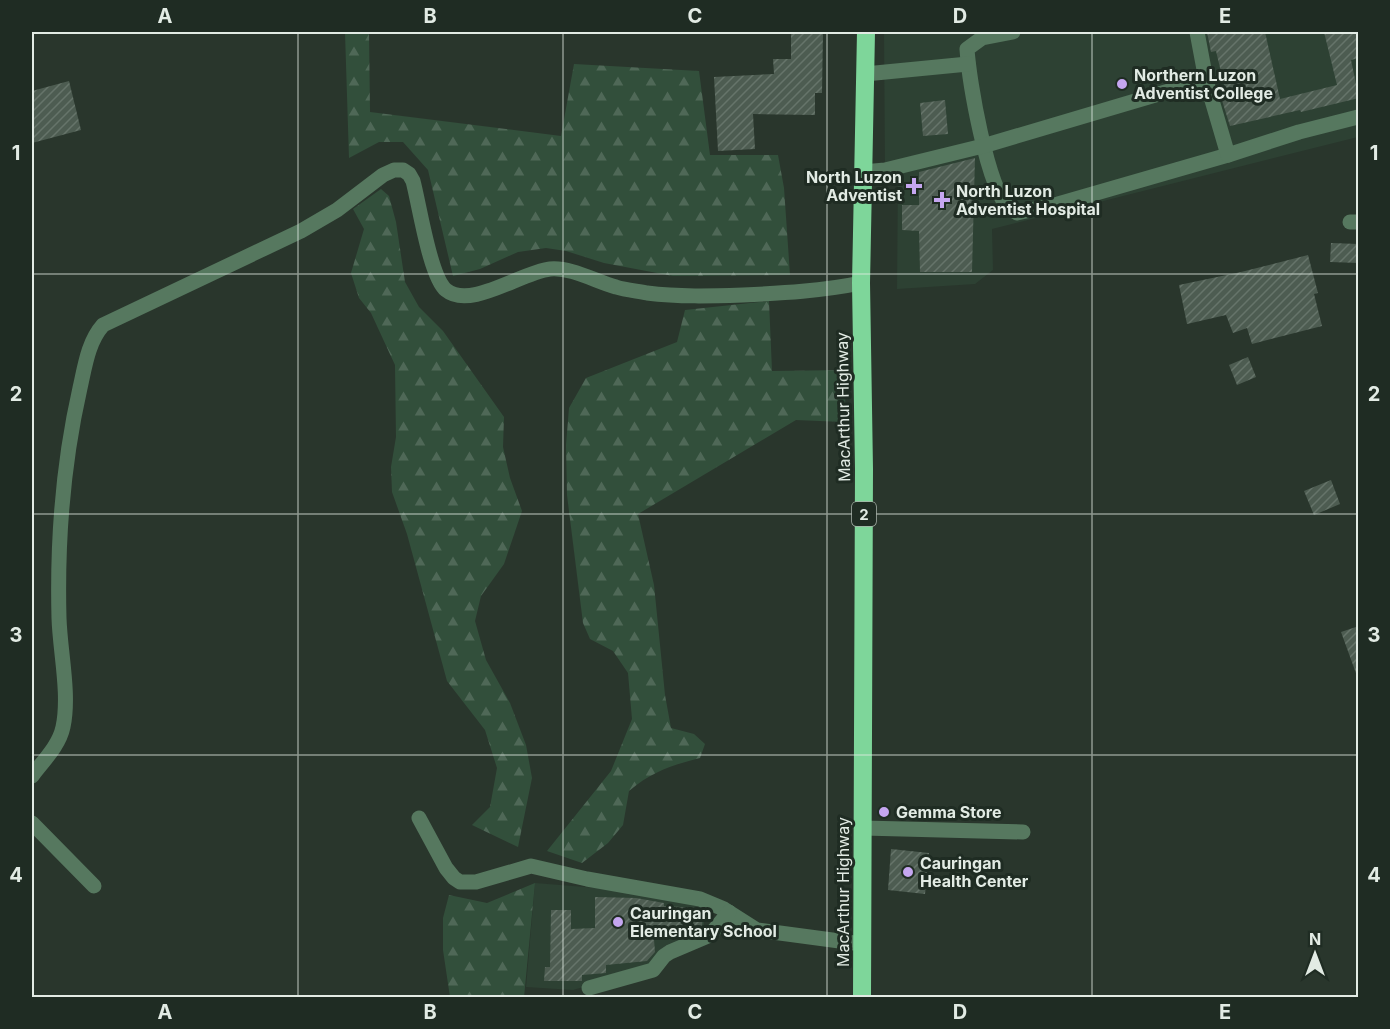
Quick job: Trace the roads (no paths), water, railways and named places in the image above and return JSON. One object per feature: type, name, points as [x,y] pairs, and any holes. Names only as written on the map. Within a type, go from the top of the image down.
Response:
[{"type":"highway","name":"MacArthur Highway","points":[[862,998],[864,469],[861,283],[866,32]]},
{"type":"street","points":[[1012,32],[982,39],[967,49],[983,146],[997,186],[1009,208],[1017,213],[1058,204],[1299,132],[1359,117]]},
{"type":"street","points":[[1197,32],[1206,80],[1228,155]]},
{"type":"street","points":[[865,74],[968,64]]},
{"type":"street","points":[[863,172],[885,170],[983,146],[1206,80]]},
{"type":"street","points":[[32,776],[54,748],[62,730],[65,713],[59,617],[62,510],[69,445],[81,382],[93,338],[103,325],[301,231],[337,210],[373,181],[394,170],[403,170],[413,181],[424,231],[438,276],[445,290],[458,295],[468,296],[490,290],[528,274],[550,269],[576,273],[618,288],[679,296],[777,294],[832,289],[861,283]]},
{"type":"street","points":[[419,818],[446,868],[460,882],[476,882],[531,866],[587,879],[700,899],[729,912],[757,930],[862,944]]},
{"type":"street","points":[[32,823],[94,886]]},
{"type":"street","points":[[863,828],[1023,832]]},
{"type":"street","points":[[589,988],[653,970],[670,952],[710,935],[729,912]]},
{"type":"place","name":"Northern Luzon Adventist College","points":[[1122,84]]},
{"type":"place","name":"North Luzon Adventist","points":[[914,186]]},
{"type":"place","name":"North Luzon Adventist Hospital","points":[[942,200]]},
{"type":"place","name":"Gemma Store","points":[[884,812]]},
{"type":"place","name":"Cauringan Health Center","points":[[908,872]]},
{"type":"place","name":"Cauringan Elementary School","points":[[618,922]]}]
